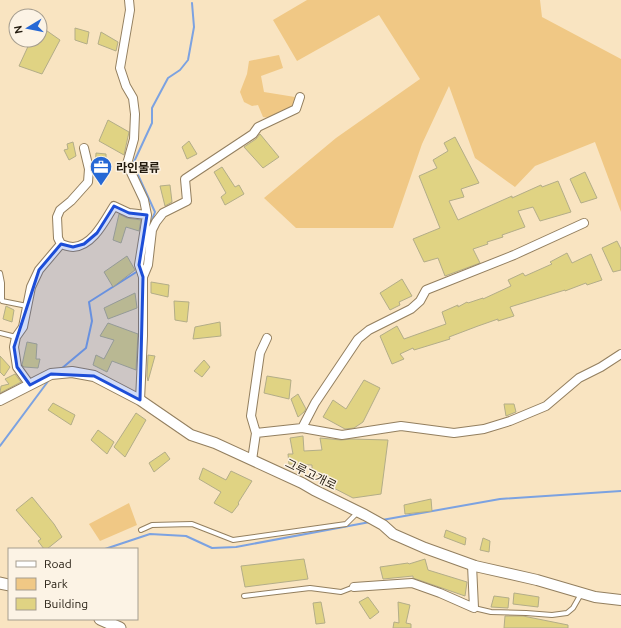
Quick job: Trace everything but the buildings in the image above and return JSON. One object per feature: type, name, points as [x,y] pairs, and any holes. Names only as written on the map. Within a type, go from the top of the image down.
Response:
[{"type":"main road","points":[[102,620],[120,628]]},
{"type":"street","points":[[129,0],[130,10],[120,68],[126,86],[133,98],[135,114],[134,139],[128,164],[144,200],[147,214],[139,265],[142,275],[143,336],[140,400]]},
{"type":"street","points":[[142,275],[148,265],[152,230],[156,222],[164,213],[187,201],[185,178],[253,134],[258,127],[296,109],[300,97]]},
{"type":"street","points":[[60,244],[58,238],[58,217],[60,210],[71,201],[88,182],[89,168],[84,148]]},
{"type":"street","points":[[60,244],[73,247],[84,244],[97,233],[114,206],[129,213],[147,214]]},
{"type":"street","points":[[302,428],[315,403],[358,339],[369,330],[411,309],[420,301],[426,290],[514,255],[584,223]]},
{"type":"street","points":[[30,385],[17,367],[14,347],[16,337],[23,327],[31,287],[39,270],[60,244]]},
{"type":"street","points":[[252,460],[256,433],[251,416],[260,353],[266,338]]},
{"type":"street","points":[[256,433],[302,428],[342,435],[401,426],[454,433],[484,429],[510,421],[546,406],[578,378],[601,367],[621,354]]},
{"type":"street","name":"그루고개로","points":[[0,400],[51,374],[72,372],[94,376],[140,400],[191,435],[215,443],[302,483],[362,513],[383,525],[393,534],[425,548],[472,564],[537,580],[595,597],[621,600]]},
{"type":"street","points":[[354,587],[412,583],[474,608],[472,564]]},
{"type":"lane","points":[[0,273],[2,283],[2,301],[28,307]]},
{"type":"lane","points":[[0,333],[16,337]]},
{"type":"lane","points":[[141,530],[152,525],[192,524],[234,540],[346,524],[362,513]]},
{"type":"lane","points":[[244,596],[310,588],[342,592],[354,587]]},
{"type":"lane","points":[[474,608],[490,612],[526,612],[552,615],[567,613],[573,608],[582,593]]},
{"type":"highlighted area","points":[[114,206],[129,213],[147,215],[139,265],[143,277],[140,400],[94,376],[51,374],[30,385],[17,367],[14,347],[39,270],[61,244],[73,247],[84,244],[97,233]]},
{"type":"green space","points":[[307,0],[540,0],[542,17],[621,59],[621,212],[595,142],[535,166],[515,187],[475,158],[449,86],[422,144],[393,228],[296,228],[264,198],[336,138],[420,79],[379,15],[297,61],[273,20]]},
{"type":"green space","points":[[279,55],[283,68],[261,76],[264,92],[295,97],[293,108],[270,118],[263,117],[258,105],[252,106],[244,102],[240,92],[247,74],[249,61]]},
{"type":"green space","points":[[129,503],[137,525],[100,541],[89,524]]},
{"type":"waterway","points":[[149,227],[155,212],[133,164],[152,123],[152,108],[168,78],[180,70],[188,60],[194,27],[192,3]]},
{"type":"waterway","points":[[61,369],[86,348],[92,321],[89,302],[138,271]]},
{"type":"waterway","points":[[0,446],[49,380]]},
{"type":"waterway","points":[[382,520],[500,499],[621,491]]},
{"type":"waterway","points":[[108,548],[150,534],[186,536],[212,548],[236,547],[370,522]]},
{"type":"place","name":"라인물류","points":[[101,186]]}]
